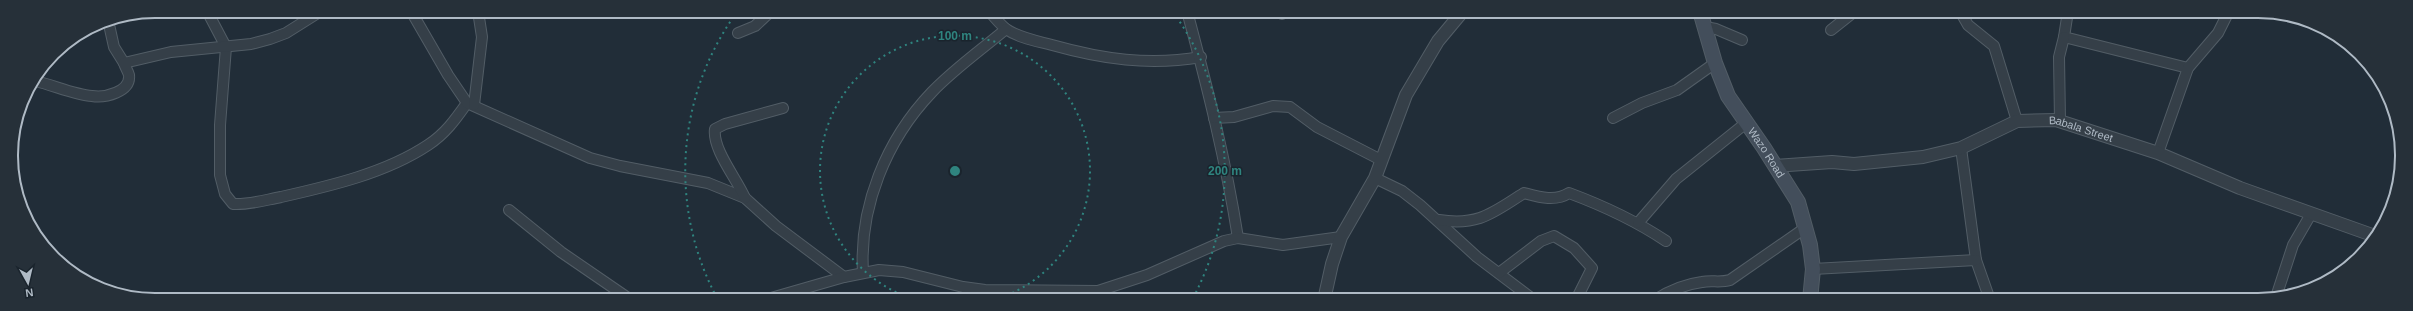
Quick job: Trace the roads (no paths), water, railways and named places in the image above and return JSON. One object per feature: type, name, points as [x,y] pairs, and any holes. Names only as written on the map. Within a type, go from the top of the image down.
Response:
[{"type":"main road","name":"Wazo Road","points":[[1702,18],[1715,63],[1728,96],[1776,166],[1798,202],[1813,269],[1811,293]]},
{"type":"street","points":[[211,18],[226,47],[220,125],[220,175],[225,194],[233,204],[243,205],[345,180],[394,163],[428,146],[450,128],[471,104],[482,37],[479,18]]},
{"type":"street","points":[[124,63],[171,52],[226,47],[270,39],[308,18]]},
{"type":"street","points":[[415,18],[448,75],[471,104],[590,158],[620,166],[708,183],[745,198],[776,226],[844,277]]},
{"type":"street","points":[[738,33],[754,26],[763,18]]},
{"type":"street","points":[[996,18],[1006,29],[1025,38],[1085,54],[1129,62],[1173,62],[1201,57]]},
{"type":"street","points":[[1189,18],[1201,57],[1238,238]]},
{"type":"street","points":[[1326,293],[1332,264],[1341,237],[1375,178],[1406,95],[1438,41],[1456,18]]},
{"type":"street","points":[[1832,30],[1847,18]]},
{"type":"street","points":[[1964,18],[1968,24],[1994,46],[2017,121]]},
{"type":"street","points":[[2060,121],[2059,57],[2067,18]]},
{"type":"street","points":[[2158,153],[2188,68],[2218,34],[2226,18]]},
{"type":"street","points":[[39,82],[84,95],[108,96],[118,92],[127,82],[129,75],[124,63],[114,47],[109,26]]},
{"type":"street","points":[[1705,27],[1716,28],[1742,40]]},
{"type":"street","points":[[863,272],[862,248],[865,219],[876,181],[900,135],[915,111],[932,92],[1006,29]]},
{"type":"street","points":[[2064,37],[2188,68]]},
{"type":"street","points":[[1613,118],[1642,103],[1677,90],[1715,63]]},
{"type":"street","points":[[1214,118],[1234,116],[1273,106],[1290,107],[1318,127],[1381,160]]},
{"type":"street","points":[[745,198],[738,182],[724,159],[714,135],[715,129],[725,124],[783,108]]},
{"type":"street","name":"Babala Street","points":[[1776,166],[1887,162],[1922,158],[1962,148],[2017,121],[2060,121],[2158,153],[2240,188],[2370,234]]},
{"type":"street","points":[[1638,223],[1676,179],[1746,123]]},
{"type":"street","points":[[1962,148],[1976,260],[1988,293]]},
{"type":"street","points":[[1375,178],[1402,191],[1439,220],[1477,257],[1525,293]]},
{"type":"street","points":[[1439,220],[1457,223],[1482,219],[1524,193],[1560,199],[1569,193],[1601,205],[1638,223],[1666,241]]},
{"type":"street","points":[[509,210],[561,252],[621,293]]},
{"type":"street","points":[[2278,291],[2293,245],[2311,214]]},
{"type":"street","points":[[1669,293],[1701,282],[1721,282],[1730,280],[1805,228]]},
{"type":"street","points":[[1499,273],[1548,237],[1554,236],[1574,248],[1592,268],[1580,293]]},
{"type":"street","points":[[788,293],[863,272],[879,270],[903,272],[963,287],[985,290],[1098,291],[1147,275],[1224,241],[1238,238],[1283,245],[1341,237]]},
{"type":"street","points":[[1813,269],[1976,260]]}]
